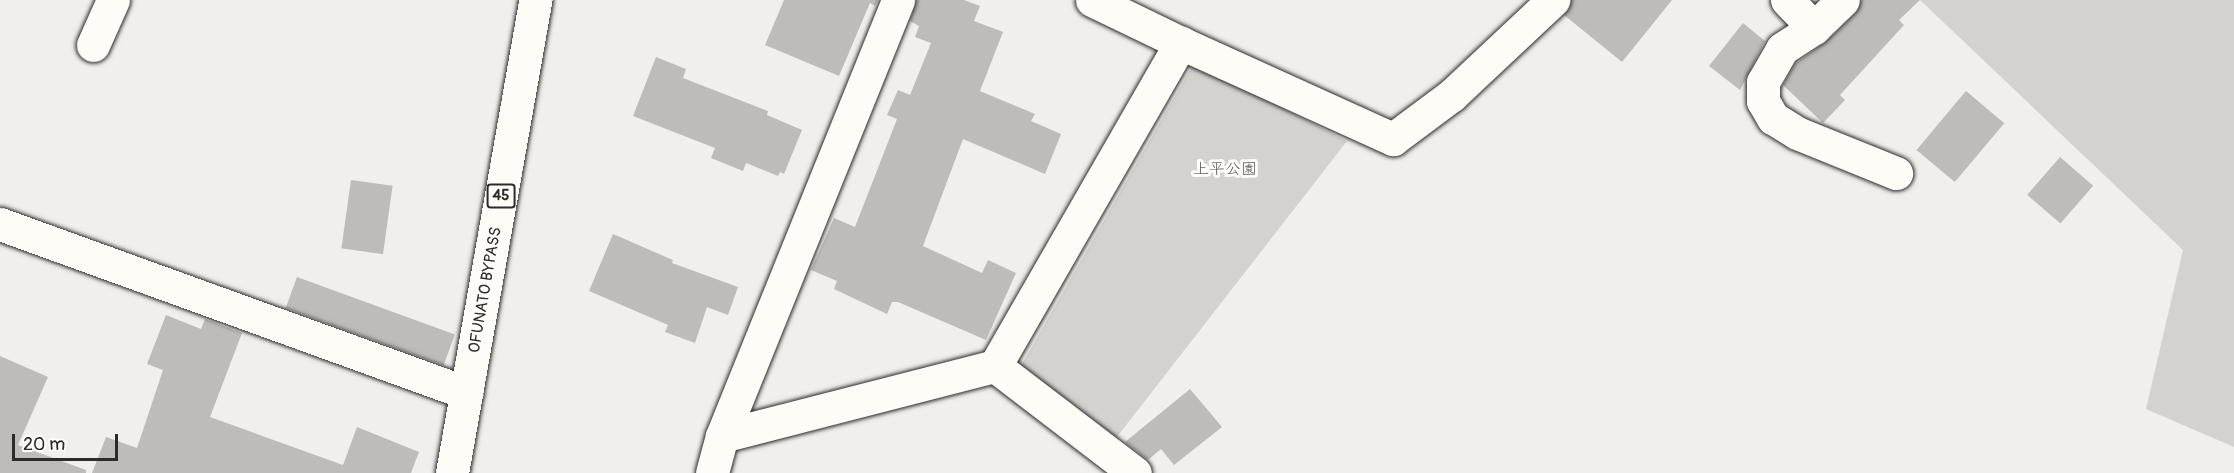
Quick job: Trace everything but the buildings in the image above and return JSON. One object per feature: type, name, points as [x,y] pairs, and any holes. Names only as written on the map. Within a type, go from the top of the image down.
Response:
[{"type":"main road","points":[[93,45],[113,0]]},
{"type":"main road","name":"OFUNATO BYPASS","points":[[452,473],[535,0]]},
{"type":"main road","points":[[712,473],[722,436],[898,0]]},
{"type":"main road","points":[[1092,0],[1181,43],[1393,138],[1452,95],[1553,0]]},
{"type":"main road","points":[[1787,0],[1815,28]]},
{"type":"main road","points":[[1843,0],[1815,28],[1782,49],[1763,82],[1763,101],[1773,118],[1797,133],[1896,173]]},
{"type":"main road","points":[[722,436],[995,366],[1181,43]]},
{"type":"main road","points":[[0,224],[466,393]]},
{"type":"main road","points":[[995,366],[1135,473]]},
{"type":"green space","points":[[1920,0],[2234,0],[2234,447],[2146,409],[2183,250]]},
{"type":"green space","name":"上平公園","points":[[1194,63],[1347,141],[1113,442],[1018,371]]}]
